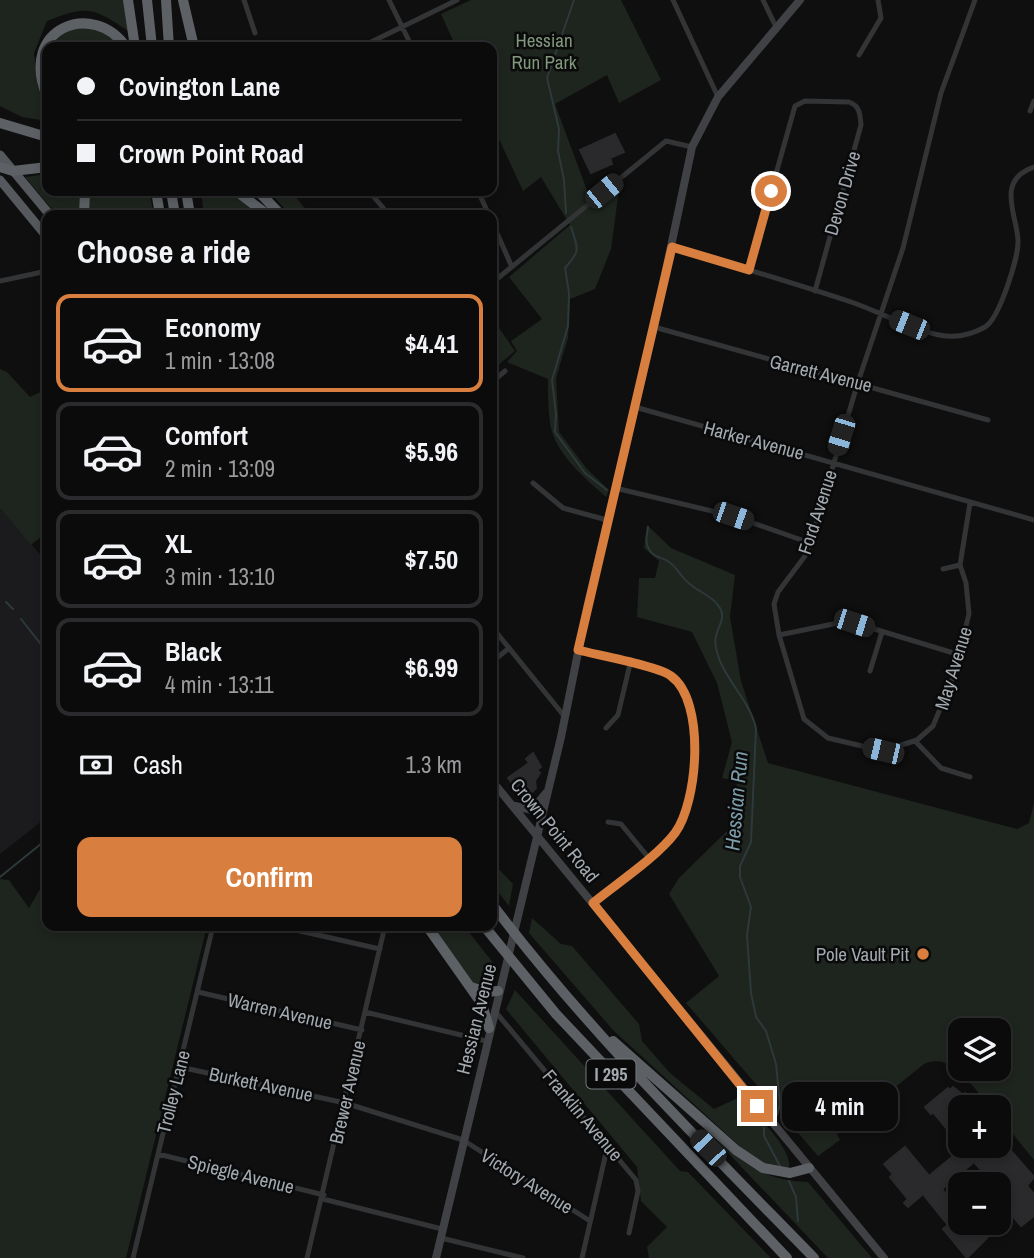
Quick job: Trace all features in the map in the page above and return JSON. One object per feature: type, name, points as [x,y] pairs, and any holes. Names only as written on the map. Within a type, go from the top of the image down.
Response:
[{"type":"highway","points":[[128,0],[134,42]]},
{"type":"highway","points":[[147,0],[151,42]]},
{"type":"highway","points":[[166,0],[169,42]]},
{"type":"highway","points":[[183,0],[193,42]]},
{"type":"highway","points":[[45,42],[48,36],[61,25],[78,19],[96,20],[112,28],[122,42]]},
{"type":"highway","points":[[42,50],[39,71],[42,80]]},
{"type":"highway","points":[[0,123],[42,136]]},
{"type":"highway","points":[[0,155],[46,210]]},
{"type":"highway","points":[[0,167],[13,171],[42,168]]},
{"type":"highway","points":[[0,180],[42,231]]},
{"type":"highway","points":[[243,196],[261,210]]},
{"type":"highway","points":[[261,196],[276,210]]},
{"type":"highway","name":"I 295","points":[[497,910],[598,1032],[814,1258]]},
{"type":"highway","points":[[431,931],[486,1011],[489,1028]]},
{"type":"highway","name":"I 295","points":[[488,931],[556,1014],[788,1258]]},
{"type":"highway","points":[[470,986],[486,992],[499,987]]},
{"type":"highway","points":[[598,1032],[612,1040],[736,1150],[763,1168],[790,1173],[809,1168]]},
{"type":"main road","name":"Hessian Avenue","points":[[436,1258],[489,1028],[549,791],[578,650],[654,327],[692,147],[719,97],[800,0]]},
{"type":"main road","name":"Crown Point Road","points":[[497,786],[884,1258]]},
{"type":"main road","points":[[511,804],[532,810],[549,791]]},
{"type":"street","points":[[244,0],[255,33]]},
{"type":"street","points":[[389,0],[409,42]]},
{"type":"street","points":[[371,42],[457,0]]},
{"type":"street","points":[[673,0],[719,97]]},
{"type":"street","points":[[763,0],[776,27]]},
{"type":"street","points":[[859,55],[880,19],[878,0]]},
{"type":"street","name":"Ford Avenue","points":[[915,741],[883,751],[828,738],[812,727],[804,719],[797,702],[774,610],[775,599],[805,556],[810,543],[833,461],[902,248],[941,93],[975,0]]},
{"type":"street","name":"Devon Drive","points":[[749,270],[795,106],[805,101],[846,101],[856,104],[861,125],[815,291]]},
{"type":"street","points":[[1030,111],[1034,101]]},
{"type":"street","points":[[497,279],[666,141],[692,147]]},
{"type":"street","points":[[672,247],[945,335],[967,334],[988,326],[997,314],[1017,250],[1018,235],[1011,214],[1012,192],[1017,178],[1034,167]]},
{"type":"street","points":[[373,196],[385,210]]},
{"type":"street","points":[[497,233],[512,267]]},
{"type":"street","points":[[0,281],[42,272]]},
{"type":"street","name":"Garrett Avenue","points":[[654,327],[988,420]]},
{"type":"street","points":[[497,378],[505,371]]},
{"type":"street","name":"Harker Avenue","points":[[635,407],[1034,520]]},
{"type":"street","points":[[533,483],[563,508],[607,520]]},
{"type":"street","points":[[615,488],[733,516],[810,543]]},
{"type":"street","name":"May Avenue","points":[[915,741],[933,726],[938,718],[960,655],[969,614],[966,583],[960,565],[970,503]]},
{"type":"street","points":[[943,569],[960,565]]},
{"type":"street","points":[[779,635],[848,621],[960,655]]},
{"type":"street","points":[[870,671],[882,632]]},
{"type":"street","points":[[497,633],[565,717]]},
{"type":"street","points":[[497,658],[509,648]]},
{"type":"street","points":[[578,650],[666,672],[678,682],[688,699],[694,736],[694,760],[684,815],[670,838],[593,903]]},
{"type":"street","points":[[606,728],[618,715],[630,664]]},
{"type":"street","points":[[915,741],[941,768],[970,777]]},
{"type":"street","points":[[608,822],[621,824],[648,857]]},
{"type":"street","name":"Trolley Lane","points":[[133,1258],[212,931]]},
{"type":"street","points":[[300,931],[380,949]]},
{"type":"street","name":"Brewer Avenue","points":[[307,1258],[384,931]]},
{"type":"street","name":"Warren Avenue","points":[[198,992],[362,1030]]},
{"type":"street","name":"Franklin Avenue","points":[[494,1010],[636,1180],[638,1191],[629,1233]]},
{"type":"street","points":[[365,1012],[486,1041]]},
{"type":"street","name":"Burkett Avenue","points":[[180,1067],[345,1103],[463,1140]]},
{"type":"street","name":"Victory Avenue","points":[[463,1140],[590,1221]]},
{"type":"street","points":[[582,1258],[608,1144]]},
{"type":"street","name":"Spiegle Avenue","points":[[158,1154],[323,1197],[523,1258]]},
{"type":"shaded area","points":[[0,508],[42,557],[42,821],[0,854]]},
{"type":"green space","points":[[0,0],[127,0],[128,31],[106,17],[89,11],[72,12],[47,21],[34,53],[42,93],[42,120],[22,117],[0,106]]},
{"type":"green space","name":"Hessian Run Park","points":[[471,0],[621,0],[661,80],[619,103],[607,75],[555,104],[594,209],[619,189],[611,249],[595,289],[570,299],[568,338],[556,378],[559,432],[587,469],[609,490],[606,497],[572,464],[557,445],[550,423],[548,379],[507,362],[517,351],[511,341],[542,319],[509,277],[570,225],[541,177],[523,191],[497,135],[497,42],[454,42],[441,14]]},
{"type":"green space","points":[[82,21],[104,29],[117,42],[54,42],[58,35]]},
{"type":"green space","points":[[42,175],[42,196],[80,196],[80,210],[53,210],[25,177]]},
{"type":"green space","points":[[89,196],[150,196],[153,210],[88,210],[86,205]]},
{"type":"green space","points":[[202,196],[233,196],[255,210],[203,210]]},
{"type":"green space","points":[[273,196],[295,196],[306,210],[286,210]]},
{"type":"green space","points":[[497,325],[515,351],[497,366]]},
{"type":"green space","points":[[0,369],[7,372],[30,397],[42,391],[42,536],[31,545],[0,508]]},
{"type":"green space","points":[[647,525],[671,548],[735,575],[730,617],[741,681],[768,763],[1017,829],[1029,823],[1034,803],[1034,1160],[1011,1132],[1011,1095],[980,1095],[969,1081],[1011,1081],[1011,1018],[948,1018],[948,1065],[934,1061],[924,1064],[837,1134],[840,1140],[818,1156],[686,1003],[719,976],[669,894],[679,878],[732,826],[737,781],[722,778],[732,742],[717,683],[692,632],[637,617],[639,578],[655,578],[659,561],[644,548]]},
{"type":"green space","points":[[497,867],[513,884],[509,906],[497,890]]},
{"type":"green space","points":[[0,879],[9,880],[29,908],[42,886],[42,931],[206,931],[126,1258],[0,1258]]},
{"type":"green space","points":[[532,918],[561,944],[572,946],[639,1024],[642,1041],[670,1073],[714,1109],[740,1097],[779,1141],[789,1160],[789,1168],[765,1164],[745,1151],[613,1030],[529,933]]},
{"type":"green space","points":[[436,931],[468,931],[494,964],[487,988],[478,988]]},
{"type":"green space","points":[[515,990],[680,1171],[688,1172],[771,1258],[649,1258],[647,1247],[667,1227],[641,1201],[637,1167],[506,1009]]},
{"type":"green space","points":[[713,1137],[756,1169],[779,1178],[808,1182],[872,1258],[828,1258]]},
{"type":"building","points":[[615,134],[624,152],[610,158],[612,164],[591,173],[580,150]]},
{"type":"building","points":[[533,753],[541,767],[537,770],[540,773],[535,781],[536,788],[525,800],[508,778],[529,763],[526,759]]},
{"type":"building","points":[[953,1087],[963,1095],[948,1095],[948,1130],[933,1112],[931,1114],[925,1107],[948,1088],[950,1090]]},
{"type":"building","points":[[905,1147],[929,1176],[951,1158],[1011,1158],[1011,1151],[1034,1177],[1027,1186],[1034,1194],[1034,1216],[1021,1226],[1011,1214],[1011,1204],[1015,1200],[1011,1195],[1011,1172],[983,1172],[974,1162],[962,1172],[948,1172],[948,1184],[942,1189],[948,1197],[948,1225],[923,1194],[908,1207],[904,1203],[908,1199],[890,1177],[893,1174],[884,1164]]},
{"type":"building","points":[[948,1225],[948,1235],[990,1235],[967,1258],[943,1229]]},
{"type":"waterway","name":"Hessian Run","points":[[566,213],[564,180],[558,151],[559,129],[547,78],[574,0]]},
{"type":"waterway","name":"Hessian Run","points":[[571,227],[577,250],[565,268],[569,293],[568,326],[552,380],[555,432],[585,473],[607,490]]},
{"type":"waterway","name":"Hessian Run","points":[[648,527],[646,542],[650,551],[672,564],[688,583],[711,598],[721,610],[722,620],[715,640],[719,659],[748,707],[756,728],[751,842],[740,866],[740,877],[751,907],[747,935],[751,993],[756,1017],[766,1031],[776,1064],[780,1104],[777,1115]]},
{"type":"waterway","points":[[6,602],[13,609]]},
{"type":"waterway","points":[[21,619],[42,646]]},
{"type":"waterway","points":[[0,877],[42,843]]},
{"type":"waterway","name":"Hessian Run","points":[[764,1128],[764,1136],[780,1166]]},
{"type":"waterway","name":"Hessian Run","points":[[789,1181],[796,1197],[798,1221]]},
{"type":"place","name":"Pole Vault Pit","points":[[923,954]]},
{"type":"route","points":[[757,1106],[593,903],[663,845],[680,824],[686,807],[695,746],[687,696],[678,682],[666,672],[578,650],[672,247],[749,270],[771,191]]}]
